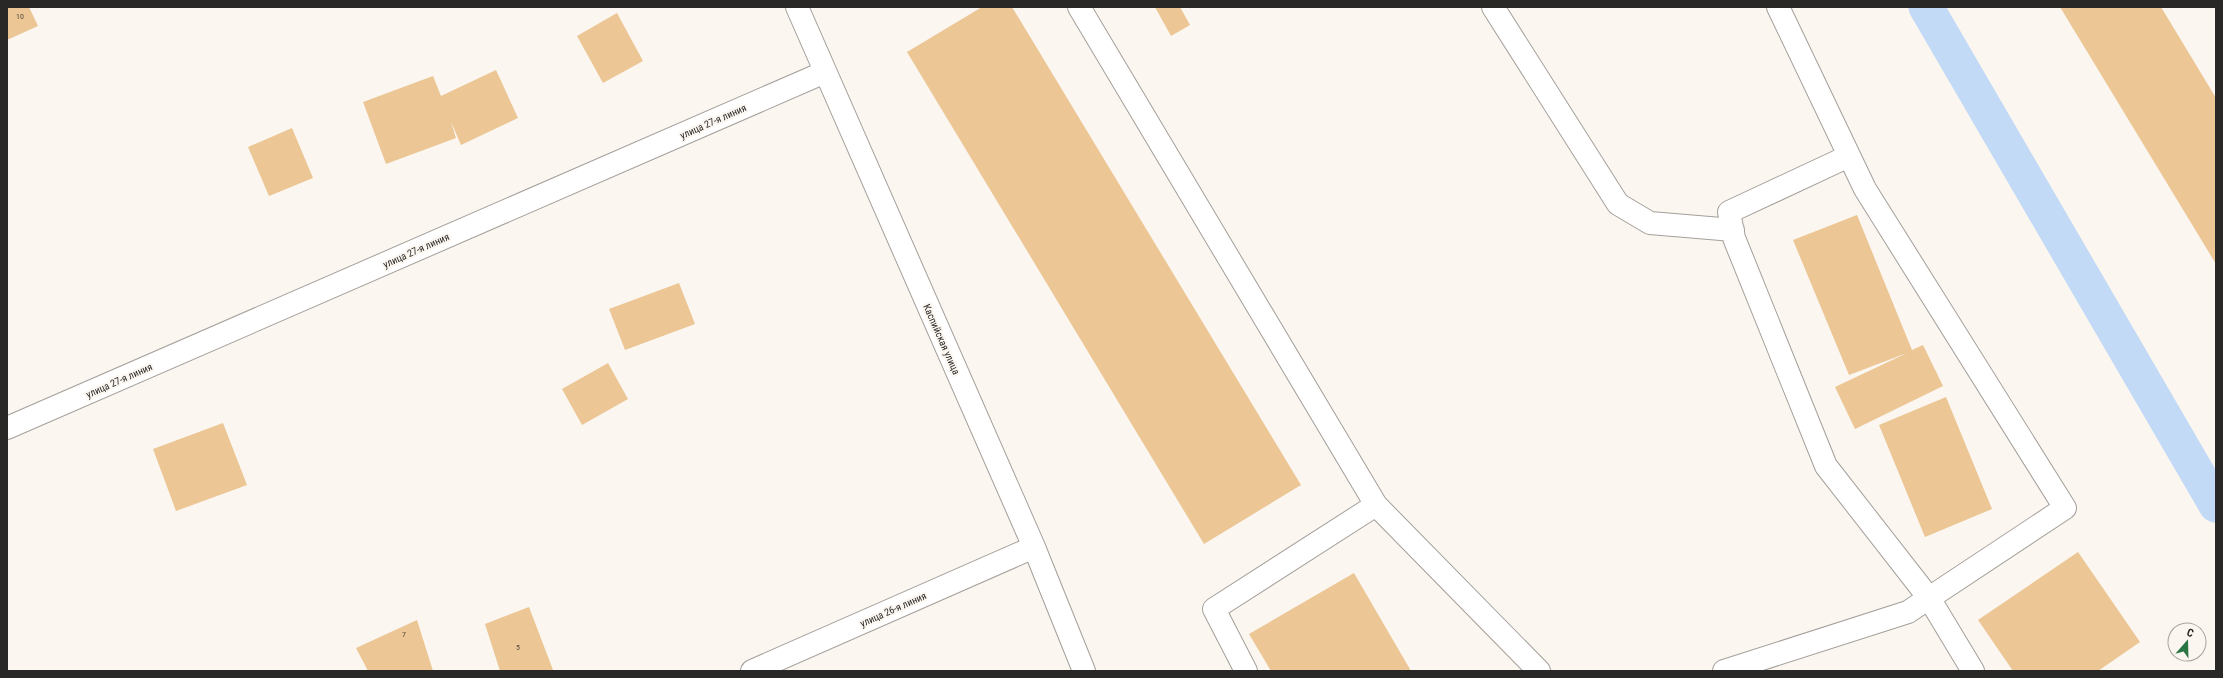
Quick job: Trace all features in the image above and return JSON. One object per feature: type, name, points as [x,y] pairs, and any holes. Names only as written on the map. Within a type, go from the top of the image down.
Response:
[{"type":"street","name":"Каспийская улица","points":[[797,7],[1034,548],[1084,671]]},
{"type":"street","points":[[1079,7],[1376,504],[1539,671]]},
{"type":"street","points":[[1493,7],[1618,204],[1650,222],[1732,230]]},
{"type":"street","points":[[1724,671],[1908,612],[2065,508],[1865,188],[1778,7]]},
{"type":"street","name":"улица 27-я линия","points":[[7,428],[825,72]]},
{"type":"street","points":[[1849,156],[1729,212],[1732,230],[1826,466],[1929,598],[1973,671]]},
{"type":"street","points":[[1246,671],[1214,609],[1376,504]]},
{"type":"street","name":"улица 26-я линия","points":[[752,671],[1034,548]]},
{"type":"building","points":[[7,7],[29,7],[38,26],[7,40]]},
{"type":"building","points":[[982,7],[1012,7],[1301,485],[1204,544],[907,52]]},
{"type":"building","points":[[1155,7],[1180,7],[1190,25],[1171,36]]},
{"type":"building","points":[[2060,7],[2161,7],[2216,98],[2216,264]]},
{"type":"building","points":[[617,13],[643,61],[603,83],[577,36]]},
{"type":"building","points":[[496,70],[518,118],[461,145],[451,122],[456,138],[386,164],[363,102],[433,76],[441,96]]},
{"type":"building","points":[[292,128],[313,178],[269,196],[248,147]]},
{"type":"building","points":[[1857,215],[1912,350],[1923,345],[1943,386],[1855,429],[1835,387],[1907,353],[1849,375],[1793,240]]},
{"type":"building","points":[[679,283],[695,324],[625,350],[609,309]]},
{"type":"building","points":[[608,363],[628,399],[582,425],[562,389]]},
{"type":"building","points":[[1946,397],[1992,509],[1925,537],[1879,425]]},
{"type":"building","points":[[223,423],[247,485],[176,511],[153,449]]},
{"type":"building","points":[[2078,552],[2140,642],[2098,671],[2013,671],[1978,620]]},
{"type":"building","points":[[1354,573],[1411,671],[1271,671],[1249,634]]},
{"type":"building","points":[[529,607],[553,670],[500,671],[485,624]]},
{"type":"building","points":[[417,620],[433,671],[368,671],[356,648]]},
{"type":"waterway","points":[[1926,7],[2216,505]]}]
